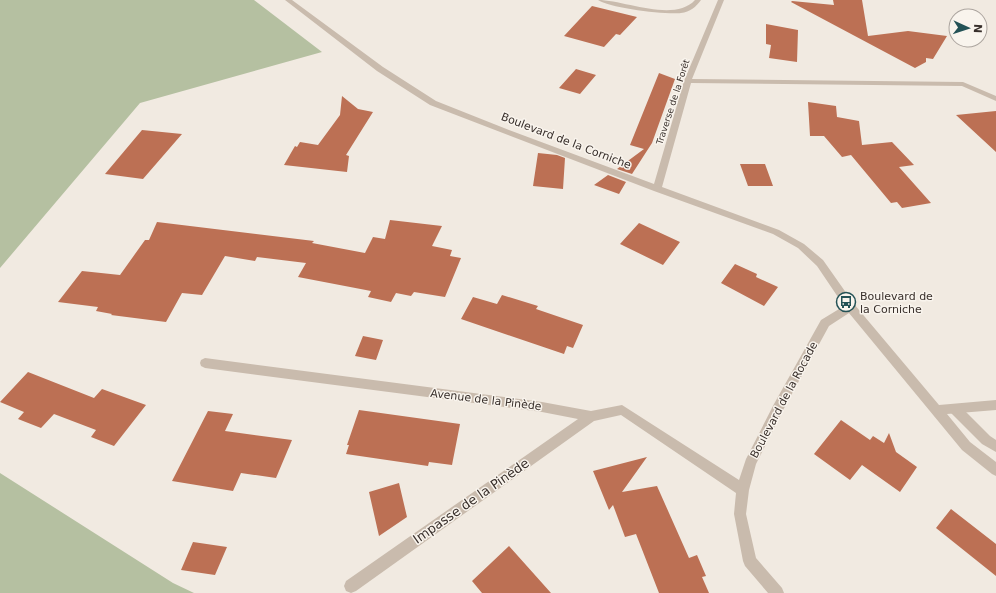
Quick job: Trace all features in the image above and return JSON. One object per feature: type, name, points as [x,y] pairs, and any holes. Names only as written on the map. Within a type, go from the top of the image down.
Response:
[{"type":"street","name":"Boulevard de la Corniche","points":[[288,0],[380,69],[433,103],[657,189],[776,232],[801,246],[820,263],[850,307],[966,446],[996,470]]},
{"type":"street","points":[[601,0],[660,12],[680,12],[690,10],[698,0]]},
{"type":"street","name":"Traverse de la Forêt","points":[[657,189],[688,82],[721,0]]},
{"type":"street","points":[[688,82],[963,84],[996,99]]},
{"type":"street","name":"Boulevard de la Rocade","points":[[777,593],[750,561],[740,514],[743,490],[754,456],[778,408],[825,323],[850,307]]},
{"type":"street","name":"Avenue de la Pinède","points":[[205,363],[542,407],[591,416],[622,410],[743,490]]},
{"type":"street","points":[[935,410],[996,405]]},
{"type":"street","points":[[955,409],[986,440],[996,446]]},
{"type":"street","name":"Impasse de la Pinède","points":[[351,586],[591,416]]},
{"type":"green space","points":[[0,0],[254,0],[322,52],[140,103],[0,268]]},
{"type":"green space","points":[[0,473],[173,583],[194,593],[0,593]]},
{"type":"building","points":[[833,0],[862,0],[868,36],[908,31],[947,36],[933,59],[926,58],[926,62],[915,68],[791,2],[834,5]]},
{"type":"building","points":[[592,6],[637,17],[620,35],[616,34],[604,47],[564,36]]},
{"type":"building","points":[[766,24],[798,30],[797,62],[769,58],[771,45],[766,44]]},
{"type":"building","points":[[576,69],[596,75],[580,94],[559,88]]},
{"type":"building","points":[[659,73],[675,79],[652,143],[632,174],[617,169],[644,149],[630,145]]},
{"type":"building","points":[[342,96],[358,109],[373,112],[346,155],[349,156],[347,172],[284,165],[295,146],[297,147],[300,142],[318,145],[340,115]]},
{"type":"building","points":[[808,102],[836,106],[837,117],[859,121],[862,145],[892,142],[914,165],[899,167],[931,203],[902,208],[897,202],[891,203],[851,155],[842,157],[824,136],[810,136]]},
{"type":"building","points":[[996,111],[996,152],[956,115]]},
{"type":"building","points":[[142,130],[182,134],[143,179],[105,174]]},
{"type":"building","points":[[538,153],[557,155],[565,158],[563,189],[533,186]]},
{"type":"building","points":[[740,164],[765,164],[773,186],[748,186]]},
{"type":"building","points":[[608,175],[626,182],[619,194],[594,185]]},
{"type":"building","points":[[390,220],[442,226],[432,246],[452,250],[450,256],[461,258],[445,297],[414,292],[411,296],[396,293],[391,302],[368,297],[371,291],[298,277],[306,263],[257,257],[255,261],[225,256],[202,295],[182,293],[166,322],[111,315],[112,314],[96,311],[98,307],[58,302],[82,271],[120,275],[145,240],[149,240],[157,222],[314,241],[312,243],[365,253],[373,237],[385,239]]},
{"type":"building","points":[[639,223],[680,242],[663,265],[620,244]]},
{"type":"building","points":[[735,264],[757,274],[756,277],[778,287],[764,306],[721,283]]},
{"type":"building","points":[[502,295],[538,306],[536,309],[583,325],[573,348],[567,346],[564,354],[461,319],[473,297],[497,304]]},
{"type":"building","points":[[363,336],[383,340],[376,360],[355,356]]},
{"type":"building","points":[[28,372],[94,398],[102,389],[146,405],[114,446],[91,437],[96,430],[54,414],[41,428],[18,419],[24,412],[0,402]]},
{"type":"building","points":[[359,410],[460,424],[452,465],[429,462],[428,466],[346,454],[349,445],[347,445]]},
{"type":"building","points":[[208,411],[233,414],[225,431],[292,440],[276,478],[241,473],[233,491],[172,481]]},
{"type":"building","points":[[841,420],[870,440],[873,436],[884,443],[889,433],[896,452],[917,467],[900,492],[862,465],[850,480],[814,454]]},
{"type":"building","points":[[647,457],[622,492],[657,486],[689,558],[697,555],[706,576],[702,577],[709,593],[659,593],[636,534],[625,537],[613,505],[609,510],[593,471]]},
{"type":"building","points":[[399,483],[407,517],[379,536],[369,492]]},
{"type":"building","points":[[951,509],[996,544],[996,576],[936,528]]},
{"type":"building","points":[[193,542],[227,547],[215,575],[181,570]]},
{"type":"building","points":[[509,546],[551,593],[482,593],[472,581]]},
{"type":"place","name":"Boulevard de la Corniche","points":[[846,302]]}]
